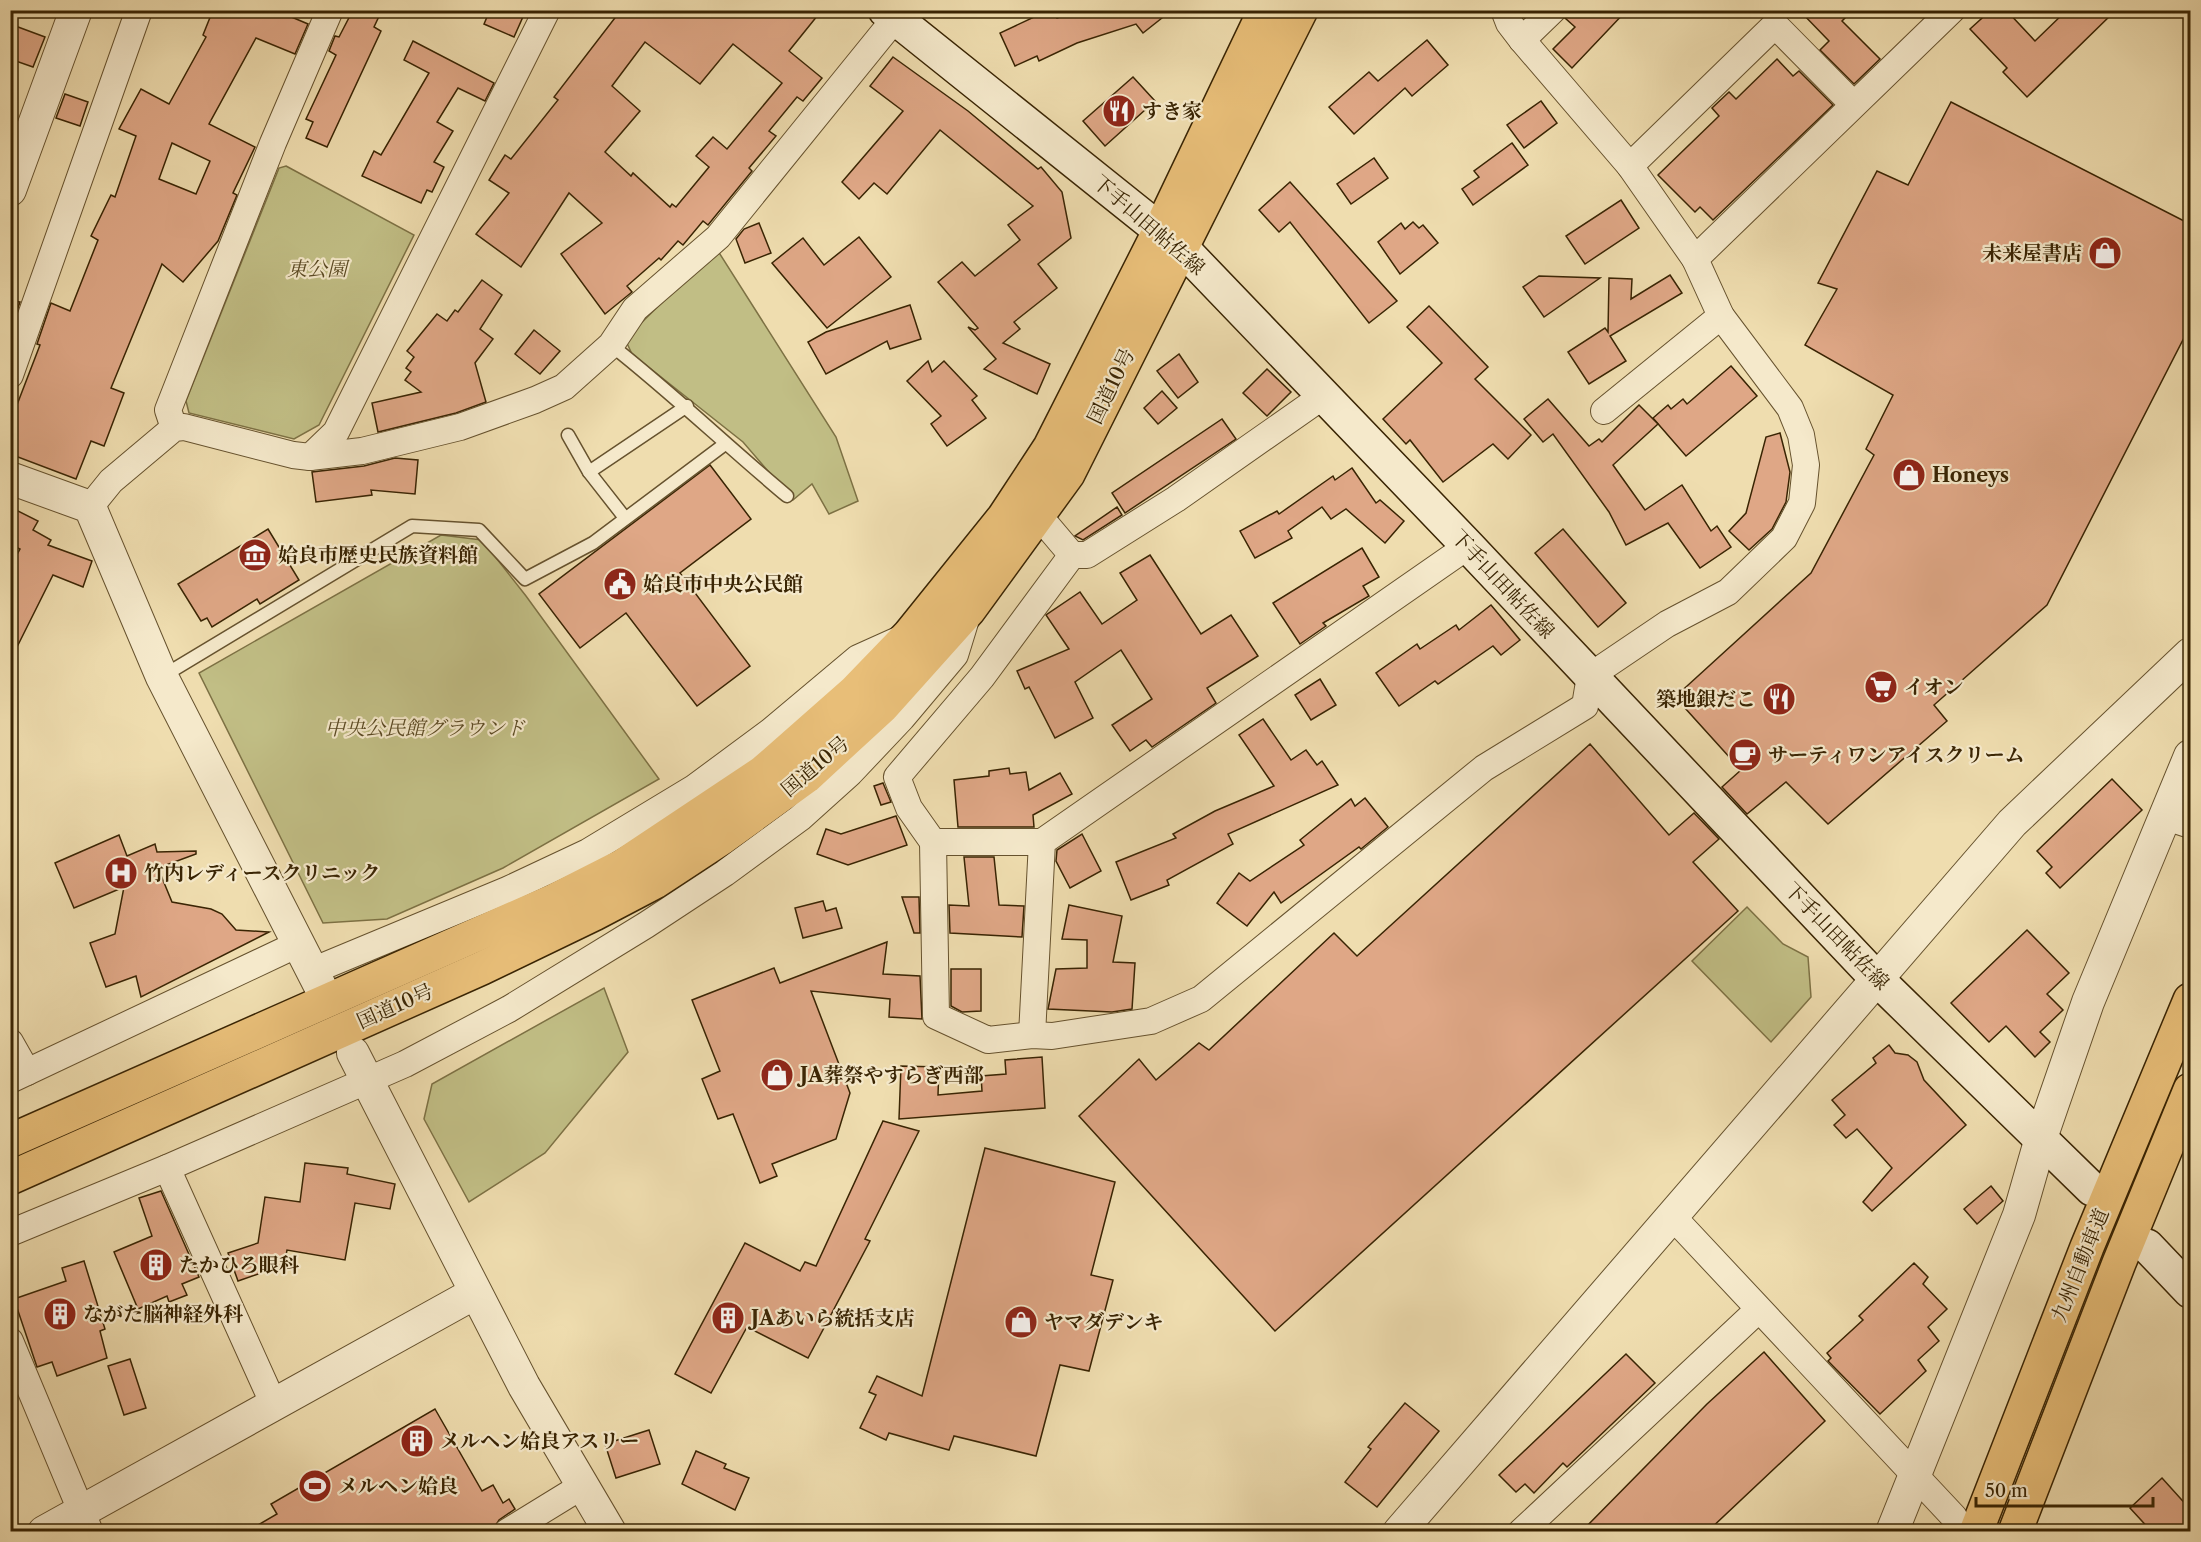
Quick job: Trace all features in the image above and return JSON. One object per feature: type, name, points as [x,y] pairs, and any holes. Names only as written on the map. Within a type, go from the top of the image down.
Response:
[{"type":"highway","name":"国道10号","points":[[10,1178],[482,968],[655,882],[722,838],[806,777],[883,706],[969,610],[1068,474],[1265,10]]},
{"type":"highway","name":"国道10号","points":[[10,1141],[545,905],[622,866],[763,772],[854,692],[909,635],[1005,517],[1050,447],[1302,10]]},
{"type":"highway","name":"九州自動車道","points":[[1967,1527],[1999,1468],[2086,1247],[2190,1000]]},
{"type":"highway","name":"九州自動車道","points":[[2017,1532],[2031,1488],[2119,1263],[2190,1090]]},
{"type":"main road","name":"下手山田帖佐線","points":[[894,14],[1170,238],[1468,546],[1877,979],[2092,1189]]},
{"type":"main road","points":[[2147,1246],[2190,1291]]},
{"type":"street","points":[[10,190],[76,10]]},
{"type":"street","points":[[10,375],[139,10]]},
{"type":"street","points":[[174,428],[168,410],[273,143],[330,10]]},
{"type":"street","points":[[310,457],[336,432],[547,10]]},
{"type":"street","points":[[1072,555],[982,677],[897,777],[909,808],[933,842],[936,1016],[988,1040],[1032,1035],[1052,1036],[1151,1021],[1201,999],[1484,768],[1585,706],[1590,676],[1667,624],[1728,592],[1784,538],[1802,503],[1806,465],[1801,435],[1790,408],[1721,316],[1695,259],[1630,166],[1522,40],[1509,23],[1504,10]]},
{"type":"street","points":[[1522,40],[1553,10]]},
{"type":"street","points":[[1695,259],[1952,10]]},
{"type":"street","points":[[90,507],[111,480],[174,428],[184,427],[293,455],[310,457],[362,451],[460,427],[564,387],[611,345],[635,309],[718,237],[894,14]]},
{"type":"street","points":[[1630,166],[1782,18],[1853,104]]},
{"type":"street","points":[[1604,411],[1721,316]]},
{"type":"street","points":[[1039,516],[1072,555],[1087,555],[1146,518],[1323,396]]},
{"type":"street","points":[[10,478],[90,507],[162,677],[310,967]]},
{"type":"street","points":[[933,842],[1042,842],[1468,546]]},
{"type":"street","points":[[10,1233],[368,1081],[456,1038],[528,997],[715,880],[800,818],[849,773],[903,718],[955,655],[969,610]]},
{"type":"street","points":[[10,1042],[19,1076],[507,890],[588,852],[694,788],[771,731],[858,658],[909,635]]},
{"type":"street","points":[[1399,1532],[2013,823],[2190,654]]},
{"type":"street","points":[[1892,1532],[2019,1215],[2041,1138],[2088,1002],[2178,821],[2190,756]]},
{"type":"street","points":[[1032,1035],[1042,842]]},
{"type":"street","points":[[354,1053],[524,1386],[610,1532]]},
{"type":"street","points":[[167,1168],[273,1405]]},
{"type":"street","points":[[1672,1216],[1913,1476],[1967,1527]]},
{"type":"street","points":[[44,1532],[86,1522],[273,1405],[475,1293]]},
{"type":"street","points":[[1521,1532],[1758,1310]]},
{"type":"street","points":[[10,1341],[86,1522]]},
{"type":"street","points":[[507,1532],[582,1485]]},
{"type":"lane","points":[[611,345],[687,406],[725,444],[787,496]]},
{"type":"lane","points":[[589,472],[687,406]]},
{"type":"lane","points":[[568,435],[589,472],[625,518]]},
{"type":"lane","points":[[162,677],[412,526],[479,530],[525,579],[593,543],[725,444]]},
{"type":"green space","name":"東公園","points":[[286,166],[414,235],[319,425],[294,439],[189,413],[186,401],[279,168]]},
{"type":"green space","points":[[718,251],[836,437],[858,501],[829,514],[812,484],[793,500],[743,442],[632,354],[625,339],[702,263]]},
{"type":"green space","name":"中央公民館グラウンド","points":[[441,535],[482,540],[526,596],[659,779],[503,868],[387,919],[323,923],[199,673]]},
{"type":"green space","points":[[1747,907],[1783,944],[1808,957],[1811,997],[1771,1042],[1692,961]]},
{"type":"green space","points":[[604,988],[628,1052],[545,1153],[469,1202],[424,1119],[432,1084]]},
{"type":"building","points":[[213,10],[275,10],[308,24],[295,54],[256,38],[209,124],[255,147],[233,193],[237,195],[218,241],[183,282],[162,264],[111,388],[124,393],[104,446],[91,441],[76,479],[10,454],[10,423],[40,345],[37,344],[51,303],[70,311],[98,240],[91,236],[111,195],[115,197],[136,136],[119,129],[141,89],[169,104],[206,37],[203,35]],"holes":[[[172,143],[210,161],[196,194],[159,179]]]},
{"type":"building","points":[[353,10],[382,10],[374,27],[381,31],[327,147],[306,138],[313,122],[306,119],[336,55],[329,51],[335,36],[339,37]]},
{"type":"building","points":[[490,10],[526,10],[514,37],[484,24]]},
{"type":"building","points":[[621,10],[822,10],[789,51],[822,78],[803,101],[797,97],[769,131],[776,136],[749,168],[752,171],[708,225],[703,221],[683,245],[678,241],[661,260],[659,258],[627,286],[632,292],[605,314],[561,254],[602,223],[569,193],[521,267],[476,234],[509,193],[489,180],[505,155],[511,159],[558,100],[554,97]],"holes":[[[645,42],[700,84],[733,44],[782,83],[727,149],[713,137],[696,156],[709,167],[676,207],[672,204],[670,207],[633,173],[631,176],[605,152],[640,111],[612,86]]]},
{"type":"building","points":[[1053,10],[1057,18],[1079,10],[1172,10],[1143,33],[1136,24],[1077,43],[1039,61],[1037,56],[1015,66],[1000,33]]},
{"type":"building","points":[[1568,10],[1627,10],[1572,68],[1553,49],[1575,27],[1565,18]]},
{"type":"building","points":[[1799,10],[1853,10],[1842,21],[1880,59],[1854,84],[1820,50],[1829,41]]},
{"type":"building","points":[[1991,10],[2006,10],[2035,41],[2067,10],[2116,10],[2027,97],[2003,72],[2007,68],[1970,29]]},
{"type":"building","points":[[10,24],[45,37],[33,67],[10,59]]},
{"type":"building","points":[[1427,40],[1448,65],[1412,96],[1405,88],[1354,134],[1329,107],[1369,72],[1378,81]]},
{"type":"building","points":[[413,41],[494,83],[485,101],[458,88],[437,122],[453,131],[434,162],[444,167],[432,192],[427,190],[421,203],[362,176],[374,151],[381,155],[429,73],[404,60]]},
{"type":"building","points":[[893,57],[968,111],[1038,169],[1041,167],[1062,192],[1071,238],[1038,264],[1057,288],[1014,322],[1020,329],[1003,343],[1050,364],[1037,394],[984,369],[996,359],[968,327],[975,330],[978,328],[938,282],[962,262],[975,276],[1020,240],[1008,225],[1033,206],[940,130],[887,194],[874,183],[859,199],[842,182],[903,111],[870,86]]},
{"type":"building","points":[[1777,59],[1793,76],[1799,71],[1833,105],[1713,220],[1700,207],[1695,212],[1658,175],[1719,116],[1712,108],[1729,92],[1736,99]]},
{"type":"building","name":"すき家","points":[[1133,77],[1155,101],[1105,146],[1083,121]]},
{"type":"building","points":[[65,94],[88,102],[80,126],[56,118]]},
{"type":"building","points":[[1541,101],[1557,123],[1524,148],[1507,125]]},
{"type":"building","points":[[1951,102],[2190,224],[2190,326],[2047,605],[1934,705],[1947,721],[1828,824],[1786,782],[1747,814],[1722,787],[1741,770],[1675,697],[1811,573],[1874,455],[1866,449],[1893,395],[1805,345],[1837,289],[1818,283],[1877,171],[1908,185]]},
{"type":"building","points":[[1512,143],[1528,165],[1473,205],[1462,189],[1479,177],[1474,171]]},
{"type":"building","points":[[1374,158],[1388,178],[1351,204],[1337,184]]},
{"type":"building","points":[[1290,182],[1397,301],[1369,323],[1290,222],[1279,232],[1259,210]]},
{"type":"building","points":[[1621,200],[1639,228],[1585,264],[1566,236]]},
{"type":"building","points":[[1413,222],[1419,228],[1423,225],[1438,243],[1400,274],[1378,242],[1401,223],[1405,229]]},
{"type":"building","points":[[759,223],[771,253],[745,263],[736,239],[744,229]]},
{"type":"building","points":[[859,237],[891,277],[827,328],[772,263],[803,238],[824,265]]},
{"type":"building","points":[[1670,275],[1682,293],[1610,336],[1626,361],[1589,384],[1568,352],[1605,328],[1608,332],[1609,278],[1632,279],[1631,299]]},
{"type":"building","points":[[1539,276],[1600,278],[1544,317],[1523,287]]},
{"type":"building","points":[[482,280],[502,295],[480,329],[493,339],[475,363],[486,402],[456,413],[378,432],[372,403],[421,392],[405,380],[411,372],[406,368],[414,357],[407,351],[437,314],[447,321],[455,310],[458,312]]},
{"type":"building","points":[[10,300],[20,302],[10,329]]},
{"type":"building","points":[[910,305],[921,339],[890,349],[887,341],[826,374],[808,342],[826,332]]},
{"type":"building","points":[[1429,306],[1488,367],[1475,379],[1531,435],[1508,459],[1493,444],[1443,482],[1410,440],[1406,444],[1383,419],[1442,363],[1407,327]]},
{"type":"building","points":[[534,330],[560,351],[540,374],[515,354]]},
{"type":"building","points":[[1179,354],[1198,382],[1178,398],[1157,371]]},
{"type":"building","points":[[928,361],[932,372],[944,361],[977,396],[972,400],[986,418],[947,446],[931,424],[941,416],[907,381]]},
{"type":"building","points":[[1731,366],[1757,396],[1686,456],[1653,418],[1668,405],[1671,409],[1683,399],[1687,404]]},
{"type":"building","points":[[1267,369],[1291,392],[1267,416],[1243,393]]},
{"type":"building","points":[[1162,391],[1177,408],[1158,424],[1144,408]]},
{"type":"building","points":[[1548,399],[1589,446],[1599,439],[1602,442],[1639,405],[1658,424],[1613,465],[1645,510],[1682,485],[1711,531],[1717,526],[1731,547],[1700,568],[1668,523],[1626,545],[1609,512],[1553,434],[1543,442],[1524,419]]},
{"type":"building","points":[[1222,419],[1236,439],[1125,513],[1112,493]]},
{"type":"building","points":[[1780,433],[1790,472],[1786,502],[1772,529],[1749,550],[1729,531],[1746,513],[1766,437]]},
{"type":"building","points":[[395,458],[418,460],[415,494],[371,490],[372,495],[316,502],[312,472],[364,466]]},
{"type":"building","name":"姶良市中央公民館","points":[[710,465],[751,519],[680,573],[750,666],[697,706],[626,613],[580,648],[539,594]]},
{"type":"building","points":[[1352,468],[1376,503],[1380,500],[1404,521],[1385,543],[1346,509],[1331,519],[1322,507],[1288,531],[1292,538],[1255,558],[1240,531],[1277,511],[1279,514],[1333,476],[1335,480]]},
{"type":"building","points":[[10,507],[38,521],[33,530],[51,540],[48,545],[92,561],[83,587],[53,575],[10,661],[10,567],[20,549],[10,544]]},
{"type":"building","points":[[1117,507],[1122,515],[1083,540],[1075,536]]},
{"type":"building","name":"姶良市歴史民族資料館","points":[[268,529],[299,580],[260,604],[257,599],[212,627],[207,618],[201,621],[178,584]]},
{"type":"building","points":[[1563,529],[1626,603],[1598,627],[1535,553]]},
{"type":"building","points":[[1362,548],[1379,577],[1363,586],[1369,596],[1323,623],[1326,626],[1300,644],[1273,603]]},
{"type":"building","points":[[1150,555],[1201,634],[1231,615],[1258,656],[1207,688],[1216,703],[1152,747],[1146,740],[1130,751],[1112,725],[1152,699],[1121,650],[1075,682],[1093,718],[1055,738],[1029,687],[1025,689],[1017,671],[1069,649],[1046,615],[1080,592],[1102,624],[1137,600],[1120,573]]},
{"type":"building","points":[[1491,605],[1520,640],[1501,655],[1493,646],[1438,684],[1435,681],[1399,706],[1376,673],[1417,644],[1420,649],[1456,625],[1459,630]]},
{"type":"building","points":[[1320,679],[1336,705],[1311,720],[1295,695]]},
{"type":"building","points":[[1263,719],[1291,760],[1306,750],[1317,765],[1322,761],[1338,785],[1228,834],[1233,844],[1167,880],[1169,885],[1131,900],[1116,862],[1176,838],[1173,834],[1215,811],[1274,786],[1239,735]]},
{"type":"building","points":[[1590,744],[1669,835],[1694,813],[1719,839],[1693,862],[1738,911],[1275,1331],[1079,1116],[1139,1059],[1156,1080],[1199,1043],[1209,1050],[1334,933],[1357,956]]},
{"type":"building","points":[[1009,768],[1010,774],[1026,772],[1029,790],[1060,773],[1072,794],[1033,815],[1034,827],[958,827],[954,780],[989,776],[989,771]]},
{"type":"building","points":[[2112,779],[2142,810],[2060,888],[2046,873],[2052,867],[2037,851]]},
{"type":"building","points":[[883,783],[891,802],[881,805],[874,786]]},
{"type":"building","points":[[1365,798],[1388,827],[1361,849],[1359,847],[1281,903],[1274,892],[1247,926],[1217,903],[1239,873],[1250,881],[1304,845],[1300,840],[1351,799],[1355,806]]},
{"type":"building","points":[[896,816],[907,845],[848,865],[817,854],[826,829],[841,834]]},
{"type":"building","points":[[1082,834],[1101,871],[1070,888],[1056,861],[1057,850]]},
{"type":"building","name":"竹内レディースクリニック","points":[[119,835],[127,856],[155,844],[157,852],[196,851],[196,854],[158,868],[172,902],[211,909],[222,914],[236,930],[269,932],[141,997],[136,976],[106,987],[90,943],[115,934],[124,887],[74,908],[55,863]]},
{"type":"building","points":[[964,857],[994,857],[999,905],[1024,906],[1022,937],[950,933],[949,905],[969,906]]},
{"type":"building","points":[[902,897],[919,897],[920,933],[914,933]]},
{"type":"building","points":[[823,901],[826,911],[836,908],[842,928],[803,938],[795,908]]},
{"type":"building","points":[[1069,905],[1122,916],[1113,962],[1135,963],[1132,1009],[1112,1012],[1048,1009],[1056,969],[1087,968],[1087,940],[1062,939]]},
{"type":"building","points":[[2027,930],[2069,973],[2047,994],[2063,1010],[2040,1032],[2050,1042],[2035,1057],[2006,1026],[1989,1042],[1951,1003]]},
{"type":"building","name":"JA葬祭やすらぎ西部","points":[[887,942],[883,974],[920,976],[922,1019],[889,1017],[890,999],[811,991],[850,1093],[836,1139],[772,1164],[777,1176],[760,1183],[733,1114],[718,1119],[702,1079],[720,1071],[692,1000],[774,968],[780,983]]},
{"type":"building","points":[[951,969],[981,969],[981,1011],[962,1012],[951,1006]]},
{"type":"building","points":[[1889,1045],[1895,1053],[1908,1055],[1917,1062],[1924,1080],[1966,1125],[1872,1211],[1863,1202],[1892,1168],[1857,1129],[1846,1138],[1834,1125],[1845,1115],[1832,1100],[1876,1063],[1873,1058]]},
{"type":"building","points":[[1042,1057],[1045,1108],[899,1119],[901,1066],[939,1067],[938,1095],[982,1091],[981,1076],[1006,1074],[1005,1060]]},
{"type":"building","points":[[883,1121],[919,1131],[865,1239],[870,1241],[808,1358],[747,1327],[711,1393],[675,1374],[745,1243],[800,1271],[805,1262],[816,1266]]},
{"type":"building","name":"ヤマダデンキ","points":[[985,1148],[1115,1182],[1091,1275],[1113,1280],[1089,1371],[1060,1365],[1036,1456],[954,1436],[949,1450],[889,1433],[886,1440],[860,1428],[876,1395],[869,1392],[877,1376],[922,1396]]},
{"type":"building","points":[[305,1163],[348,1168],[347,1174],[395,1184],[390,1209],[355,1203],[345,1260],[287,1250],[284,1265],[238,1281],[228,1253],[258,1243],[265,1197],[300,1202]]},
{"type":"building","points":[[1991,1186],[2003,1201],[1977,1224],[1964,1209]]},
{"type":"building","name":"たかひろ眼科","points":[[161,1191],[199,1277],[182,1284],[187,1295],[169,1302],[167,1296],[138,1309],[114,1252],[152,1236],[139,1198]]},
{"type":"building","name":"ながた脳神経外科","points":[[84,1261],[105,1329],[100,1331],[107,1358],[57,1376],[52,1362],[37,1367],[14,1299],[66,1281],[62,1268]]},
{"type":"building","points":[[1914,1263],[1928,1277],[1923,1284],[1947,1309],[1928,1327],[1939,1341],[1918,1360],[1926,1371],[1880,1414],[1828,1361],[1831,1358],[1827,1353],[1863,1320],[1859,1316]]},
{"type":"building","points":[[1764,1352],[1825,1421],[1707,1532],[1581,1532],[1707,1404]]},
{"type":"building","points":[[1626,1354],[1655,1383],[1567,1467],[1563,1463],[1534,1493],[1525,1484],[1516,1492],[1499,1475]]},
{"type":"building","points":[[130,1359],[146,1408],[124,1415],[108,1366]]},
{"type":"building","points":[[1405,1403],[1439,1431],[1377,1507],[1345,1482],[1371,1449],[1368,1447]]},
{"type":"building","name":"メルヘン姶良アスリー","points":[[435,1409],[482,1491],[493,1485],[503,1503],[509,1499],[515,1509],[499,1520],[492,1532],[246,1532],[277,1514],[271,1504]]},
{"type":"building","points":[[649,1430],[660,1464],[616,1478],[605,1444]]},
{"type":"building","points":[[696,1451],[726,1464],[724,1468],[749,1478],[735,1510],[682,1484]]},
{"type":"building","points":[[2162,1478],[2190,1509],[2190,1532],[2152,1532],[2130,1508]]},
{"type":"place","name":"すき家","points":[[1119,111]]},
{"type":"place","name":"未来屋書店","points":[[2105,253]]},
{"type":"place","name":"Honeys","points":[[1909,475]]},
{"type":"place","name":"姶良市歴史民族資料館","points":[[255,555]]},
{"type":"place","name":"姶良市中央公民館","points":[[620,584]]},
{"type":"place","name":"イオン","points":[[1881,687]]},
{"type":"place","name":"築地銀だこ","points":[[1779,699]]},
{"type":"place","name":"サーティワンアイスクリーム","points":[[1745,755]]},
{"type":"place","name":"竹内レディースクリニック","points":[[121,873]]},
{"type":"place","name":"JA葬祭やすらぎ西部","points":[[777,1075]]},
{"type":"place","name":"たかひろ眼科","points":[[156,1265]]},
{"type":"place","name":"ながた脳神経外科","points":[[60,1314]]},
{"type":"place","name":"JAあいら統括支店","points":[[728,1318]]},
{"type":"place","name":"ヤマダデンキ","points":[[1021,1322]]},
{"type":"place","name":"メルヘン姶良アスリー","points":[[417,1441]]},
{"type":"place","name":"メルヘン姶良","points":[[315,1486]]}]
